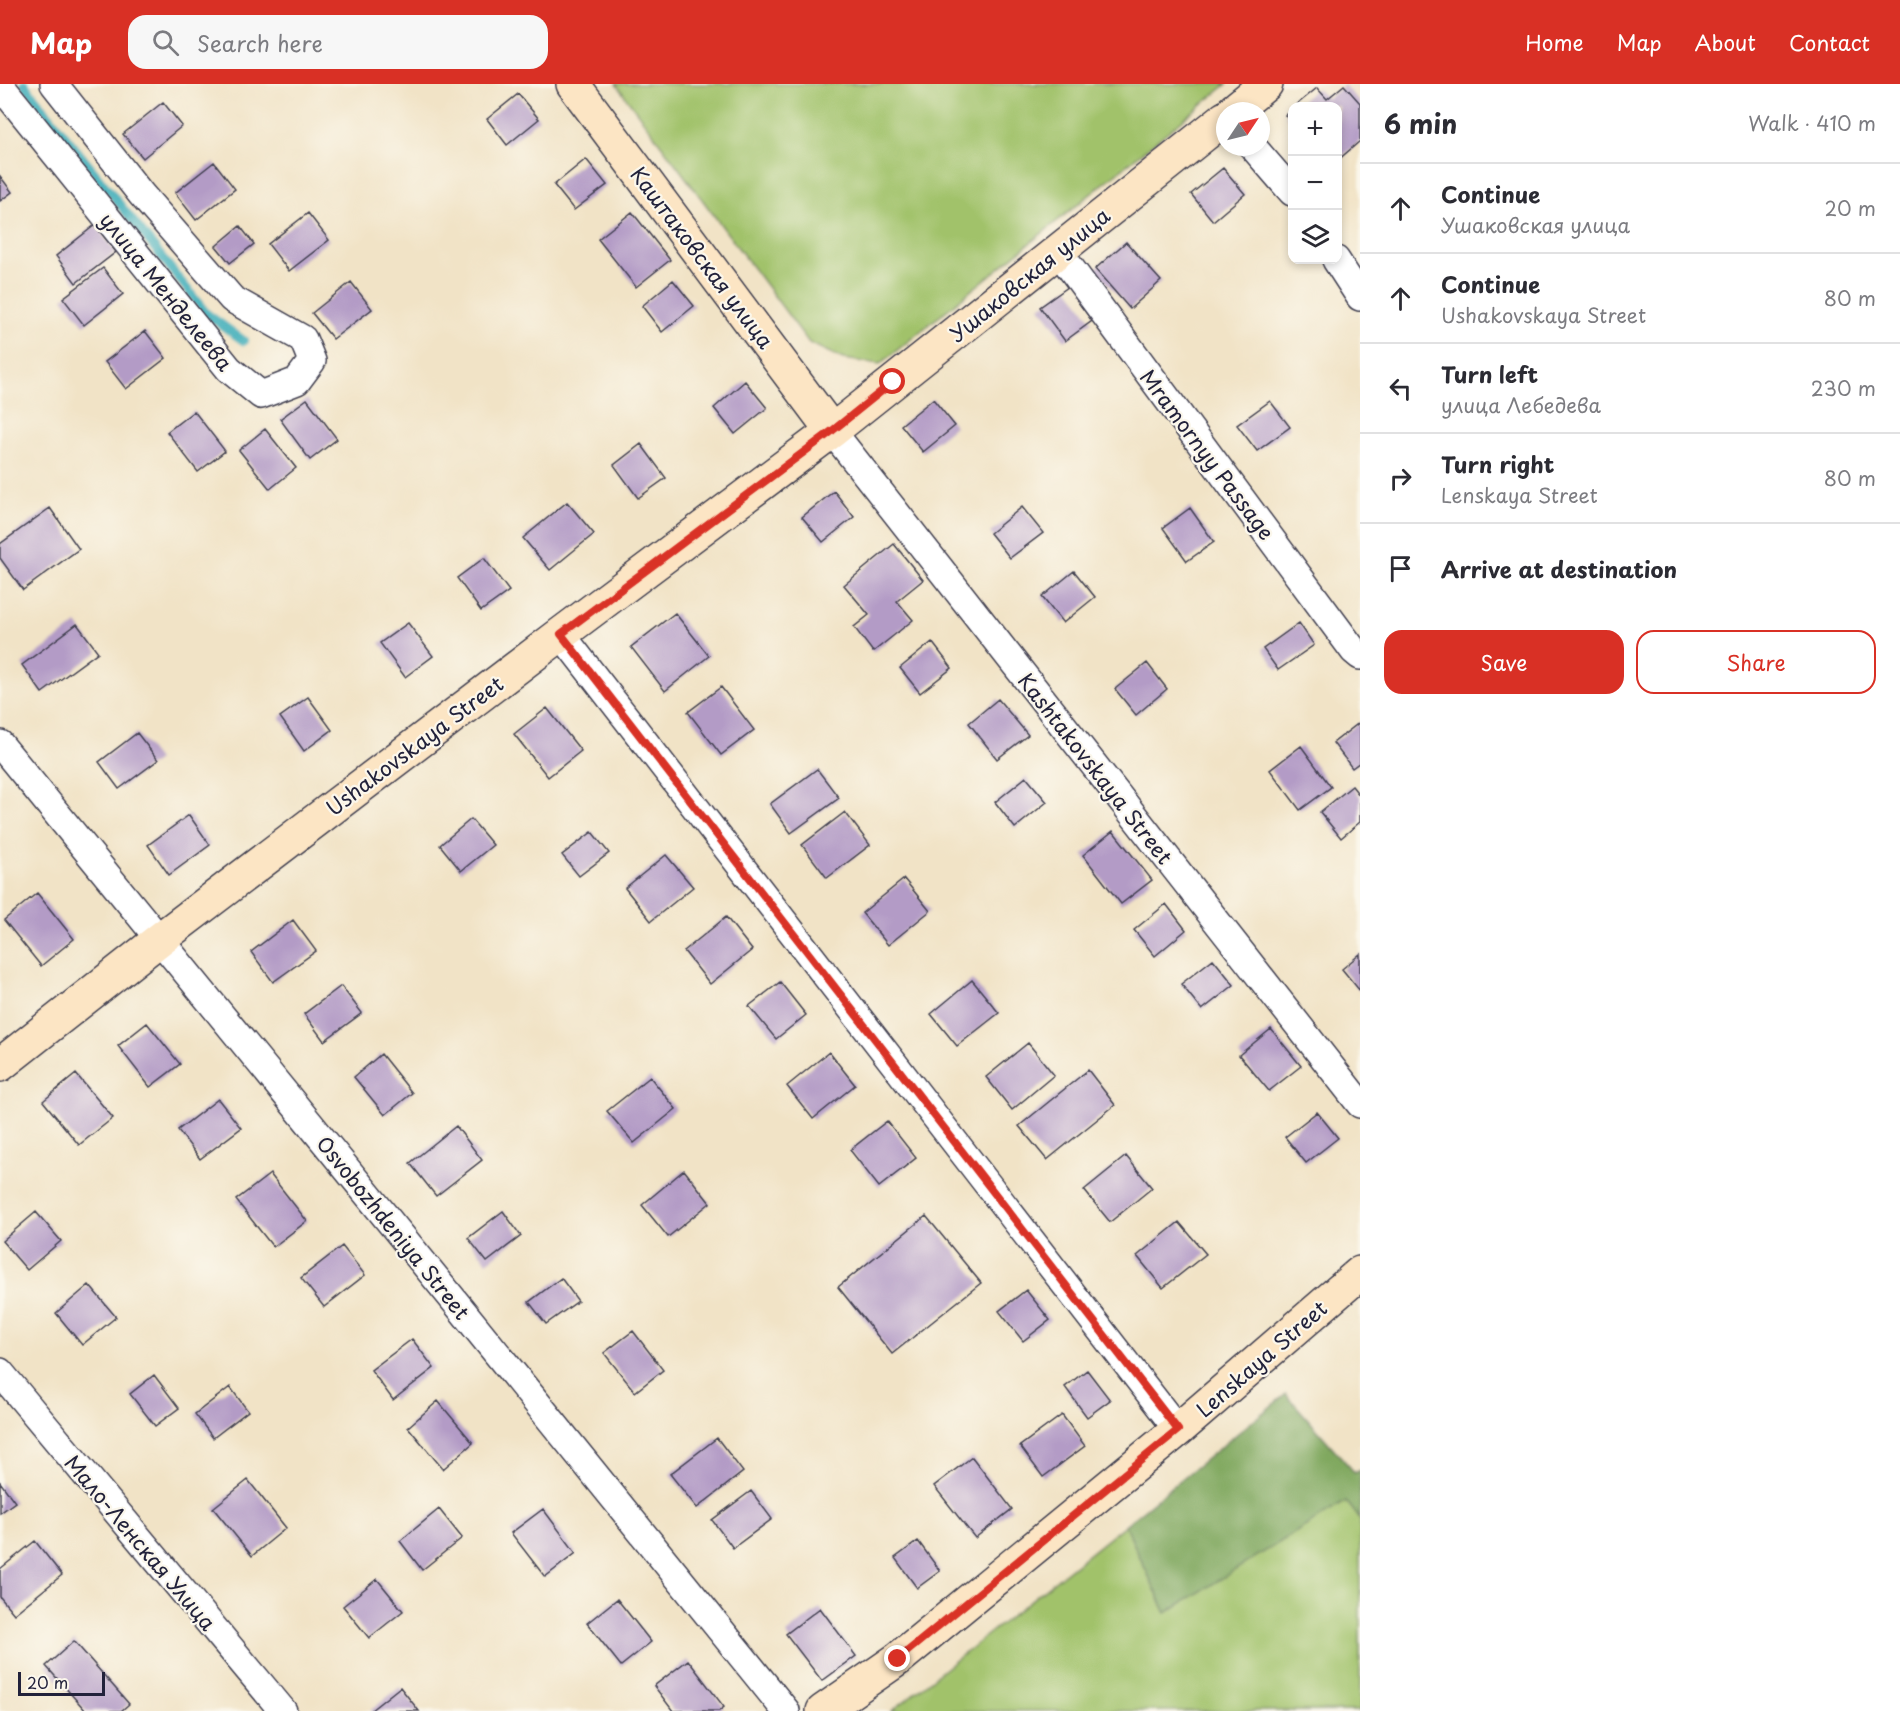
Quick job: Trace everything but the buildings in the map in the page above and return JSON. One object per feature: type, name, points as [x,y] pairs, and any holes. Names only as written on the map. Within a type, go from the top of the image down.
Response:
[{"type":"main road","name":"Каштаковская улица","points":[[573,84],[832,431]]},
{"type":"main road","points":[[1244,102],[1266,84]]},
{"type":"main road","name":"Ушаковская улица","points":[[832,431],[1216,125]]},
{"type":"main road","name":"Ushakovskaya Street","points":[[0,1065],[160,939],[832,431]]},
{"type":"main road","name":"Lenskaya Street","points":[[823,1711],[898,1659],[1178,1430],[1360,1273]]},
{"type":"street","name":"улица Менделеева","points":[[0,85],[228,369],[261,395],[297,381],[312,361],[303,339],[232,299],[141,194],[54,84]]},
{"type":"street","points":[[1261,156],[1288,186]]},
{"type":"street","name":"Mramornyy Passage","points":[[1058,251],[1354,651],[1360,656]]},
{"type":"street","points":[[1339,264],[1360,297]]},
{"type":"street","name":"Kashtakovskaya Street","points":[[832,431],[1360,1104]]},
{"type":"street","points":[[561,634],[1178,1430]]},
{"type":"street","name":"Osvobozhdeniya Street","points":[[0,744],[786,1711]]},
{"type":"street","name":"Мало-Ленская Улица","points":[[0,1372],[283,1711]]},
{"type":"green space","points":[[616,84],[1227,84],[880,364],[843,359],[809,343]]},
{"type":"green space","points":[[1286,1394],[1355,1473],[1360,1470],[1360,1519],[1346,1501],[1166,1613],[1125,1525]]},
{"type":"green space","points":[[1346,1500],[1360,1519],[1360,1711],[892,1711],[1125,1525],[1166,1613]]},
{"type":"waterway","points":[[24,84],[207,314],[244,341]]},
{"type":"route","points":[[893,382],[832,431],[561,634],[1178,1430],[898,1659]]}]
